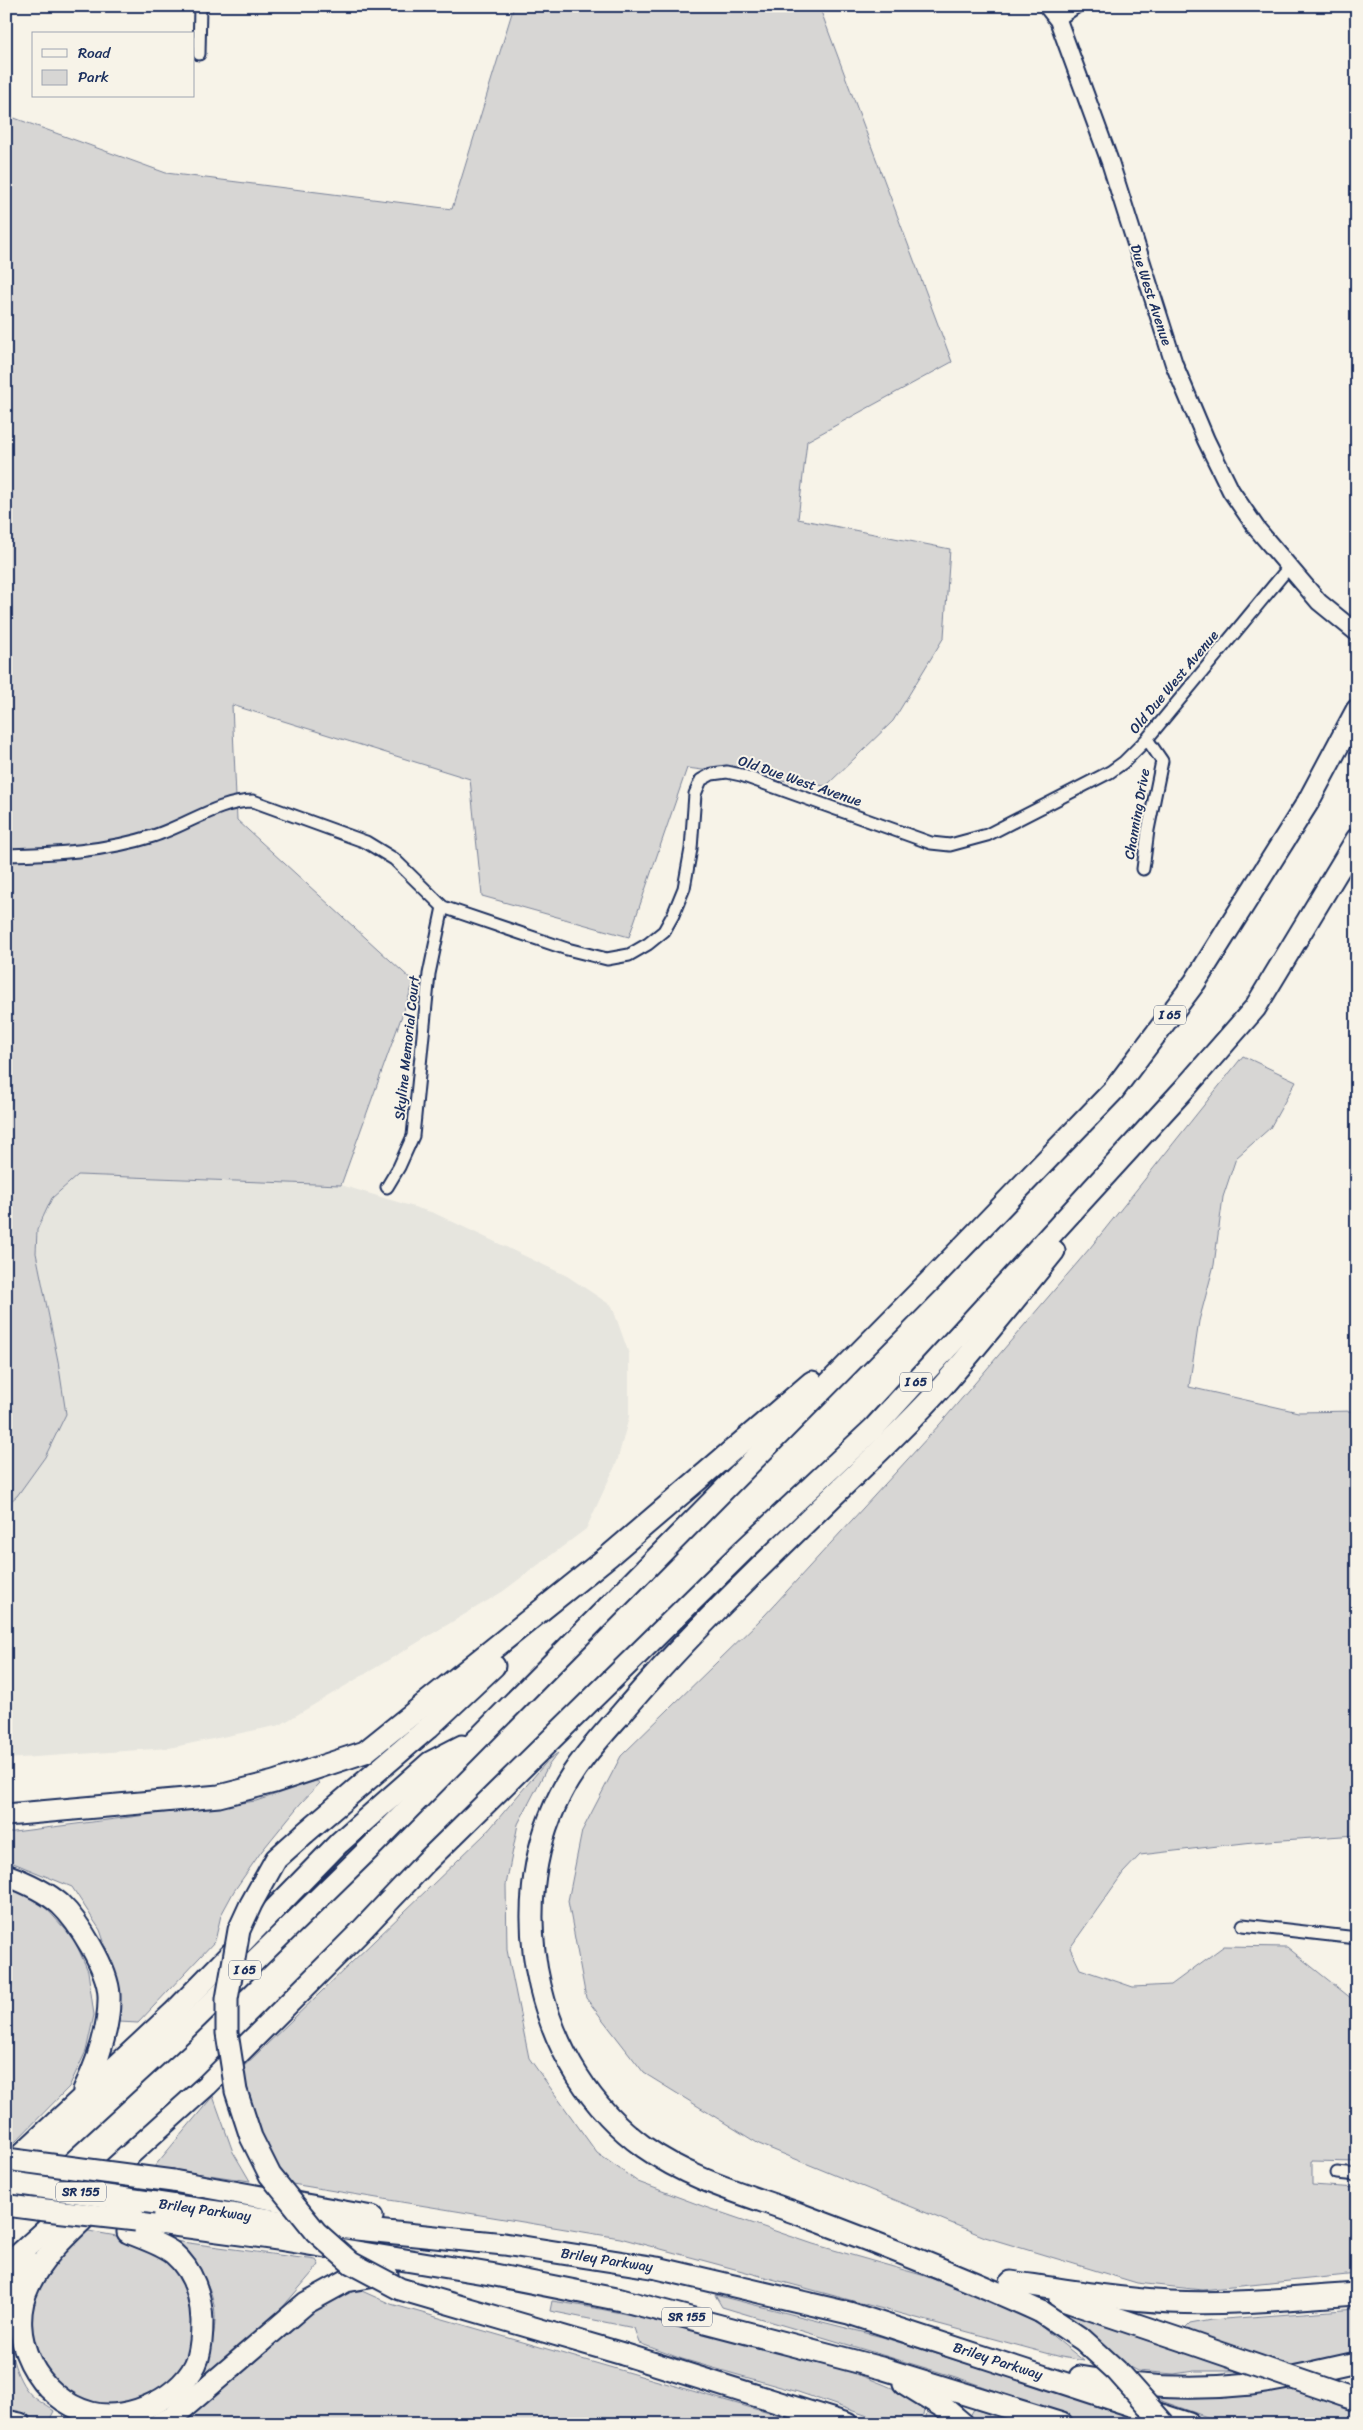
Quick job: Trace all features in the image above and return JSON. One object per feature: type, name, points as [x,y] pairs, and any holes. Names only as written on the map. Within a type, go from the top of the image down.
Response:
[{"type":"highway","name":"I 65","points":[[6,2193],[191,2024],[374,1844],[930,1281],[1113,1091],[1189,990],[1308,802],[1357,710]]},
{"type":"highway","name":"I 65","points":[[6,2266],[207,2085],[357,1935],[426,1862],[745,1549],[874,1428],[1186,1087],[1255,1008],[1357,840]]},
{"type":"highway","points":[[1164,2424],[1117,2371],[1083,2340],[1041,2312],[987,2287],[707,2181],[646,2148],[616,2125],[570,2066],[553,2028],[543,1999],[535,1960],[532,1896],[538,1855],[548,1823],[560,1794],[574,1772],[644,1687],[754,1573],[938,1392],[1186,1087]]},
{"type":"highway","points":[[6,1815],[50,1813],[219,1796],[274,1782],[365,1752],[610,1555],[930,1281]]},
{"type":"highway","points":[[610,1555],[429,1727],[276,1859],[250,1904],[239,1930],[228,1999],[228,2033],[236,2091],[250,2137],[270,2175],[316,2232],[351,2263],[400,2289],[623,2354],[847,2424]]},
{"type":"highway","points":[[6,2169],[173,2013],[339,1843],[431,1762],[475,1740]]},
{"type":"highway","points":[[6,1821],[50,1813]]},
{"type":"highway","points":[[6,1876],[25,1882],[60,1905],[88,1943],[101,1968],[109,1993],[106,2021],[94,2070],[83,2092],[57,2121]]},
{"type":"highway","points":[[132,2226],[172,2252],[191,2273],[201,2305],[202,2328],[198,2359],[188,2376],[171,2393],[151,2406],[124,2415],[92,2414],[63,2401],[45,2384],[28,2361],[21,2336],[20,2310],[28,2286],[43,2261],[154,2149],[207,2085]]},
{"type":"highway","points":[[6,2158],[173,2181],[433,2228],[482,2234],[504,2244]]},
{"type":"highway","name":"Briley Parkway","points":[[6,2182],[278,2221],[504,2244],[657,2268],[849,2312],[1189,2424]]},
{"type":"highway","name":"SR 155","points":[[6,2205],[132,2226]]},
{"type":"highway","name":"Briley Parkway","points":[[132,2226],[278,2239],[490,2274],[620,2300],[881,2368],[1062,2424]]},
{"type":"highway","points":[[6,2289],[69,2234]]},
{"type":"highway","points":[[910,2257],[1011,2282],[1357,2400]]},
{"type":"highway","points":[[159,2424],[173,2417],[306,2303],[346,2281],[419,2269],[490,2274]]},
{"type":"highway","points":[[1011,2282],[1127,2299],[1172,2302],[1229,2302],[1357,2294]]},
{"type":"highway","points":[[849,2312],[926,2329],[1051,2371],[1104,2381],[1156,2386],[1228,2386],[1253,2384],[1357,2363]]},
{"type":"highway","points":[[881,2368],[943,2407],[963,2424]]},
{"type":"highway","points":[[6,2421],[20,2424]]},
{"type":"main road","name":"Due West Avenue","points":[[1047,6],[1058,20],[1110,162],[1155,307],[1190,405],[1231,490],[1257,530],[1319,602],[1357,633]]},
{"type":"street","points":[[199,54],[200,6]]},
{"type":"street","points":[[1058,20],[1078,6]]},
{"type":"street","name":"Old Due West Avenue","points":[[6,855],[110,847],[179,828],[237,801],[253,801],[366,842],[394,859],[443,907],[567,949],[607,959],[629,955],[648,944],[664,931],[673,915],[686,878],[691,849],[695,794],[701,780],[712,774],[727,772],[741,775],[931,843],[950,845],[987,835],[1110,772],[1124,762],[1147,739],[1289,567]]},
{"type":"street","name":"Channing Drive","points":[[1143,869],[1148,830],[1162,761],[1147,739]]},
{"type":"street","name":"Skyline Memorial Court","points":[[387,1187],[399,1167],[413,1136],[429,974],[443,907]]},
{"type":"street","points":[[1243,1925],[1357,1938]]},
{"type":"street","points":[[1337,2173],[1357,2175]]},
{"type":"shaded area","points":[[78,1175],[341,1185],[434,1213],[567,1276],[612,1306],[629,1354],[629,1417],[617,1462],[586,1529],[502,1592],[280,1725],[169,1748],[6,1759],[6,1505],[17,1496],[58,1361],[36,1253],[37,1231],[52,1198]]},
{"type":"green space","points":[[514,6],[819,6],[952,362],[807,441],[798,519],[950,549],[944,637],[893,721],[826,786],[687,768],[629,937],[482,896],[470,779],[232,705],[237,820],[414,982],[341,1185],[78,1175],[52,1198],[37,1230],[36,1253],[58,1361],[66,1414],[45,1457],[17,1496],[6,1505],[6,115],[166,173],[452,209]]},
{"type":"green space","points":[[1243,1056],[1296,1081],[1270,1128],[1236,1158],[1223,1197],[1214,1265],[1199,1321],[1189,1387],[1298,1412],[1357,1411],[1357,1835],[1253,1842],[1140,1855],[1123,1873],[1070,1948],[1080,1969],[1133,1987],[1171,1985],[1224,1946],[1287,1947],[1357,2003],[1357,2162],[1312,2161],[1312,2185],[1357,2188],[1357,2274],[1202,2290],[1137,2283],[985,2237],[759,2144],[644,2073],[586,1998],[568,1901],[582,1831],[621,1756],[765,1615],[940,1424],[1090,1248]]},
{"type":"green space","points":[[558,1753],[548,1766],[518,1824],[506,1885],[507,1950],[529,2058],[597,2153],[638,2182],[813,2244],[925,2276],[1004,2306],[1038,2324],[1084,2361],[1061,2357],[620,2238],[286,2183],[260,2146],[237,2073],[486,1833],[549,1759]]},
{"type":"green space","points":[[316,1781],[320,1783],[300,1804],[261,1852],[234,1891],[221,1915],[215,1941],[138,2023],[119,2022],[115,1973],[100,1930],[72,1887],[6,1860],[6,1833],[256,1801]]},
{"type":"green space","points":[[6,1885],[16,1888],[45,1907],[74,1939],[88,1971],[94,2015],[86,2051],[69,2087],[11,2146],[6,2145]]},
{"type":"green space","points":[[213,2096],[233,2152],[250,2181],[154,2167]]},
{"type":"green space","points":[[83,2230],[122,2237],[174,2264],[195,2303],[189,2360],[168,2387],[149,2400],[104,2408],[64,2393],[34,2355],[30,2322],[38,2291],[66,2249]]},
{"type":"green space","points":[[174,2241],[316,2260],[319,2265],[275,2316],[189,2394],[205,2362],[210,2347],[215,2316],[213,2300],[207,2284],[195,2264]]},
{"type":"green space","points":[[355,2288],[391,2304],[807,2424],[169,2424],[302,2312]]},
{"type":"green space","points":[[715,2295],[882,2337],[990,2371],[992,2367],[1140,2418],[1144,2424],[1088,2424],[959,2378],[722,2307]]},
{"type":"green space","points":[[552,2301],[602,2309],[676,2325],[834,2366],[895,2389],[915,2399],[949,2424],[925,2424],[927,2411],[924,2410],[921,2424],[891,2424],[798,2392],[682,2359],[639,2343],[634,2328],[550,2311]]},
{"type":"green space","points":[[6,2304],[9,2306],[9,2338],[16,2370],[26,2389],[35,2398],[54,2411],[49,2421],[6,2412]]},
{"type":"green space","points":[[1054,2307],[1247,2371],[1194,2371],[1174,2374],[1137,2371],[1113,2358],[1052,2310]]},
{"type":"green space","points":[[1357,2309],[1357,2356],[1298,2368],[1185,2329],[1190,2324],[1211,2320]]},
{"type":"green space","points":[[1287,2385],[1357,2409],[1357,2424],[1227,2424],[1153,2398],[1155,2393]]},
{"type":"green space","points":[[974,2409],[1022,2424],[980,2424],[970,2416]]}]
